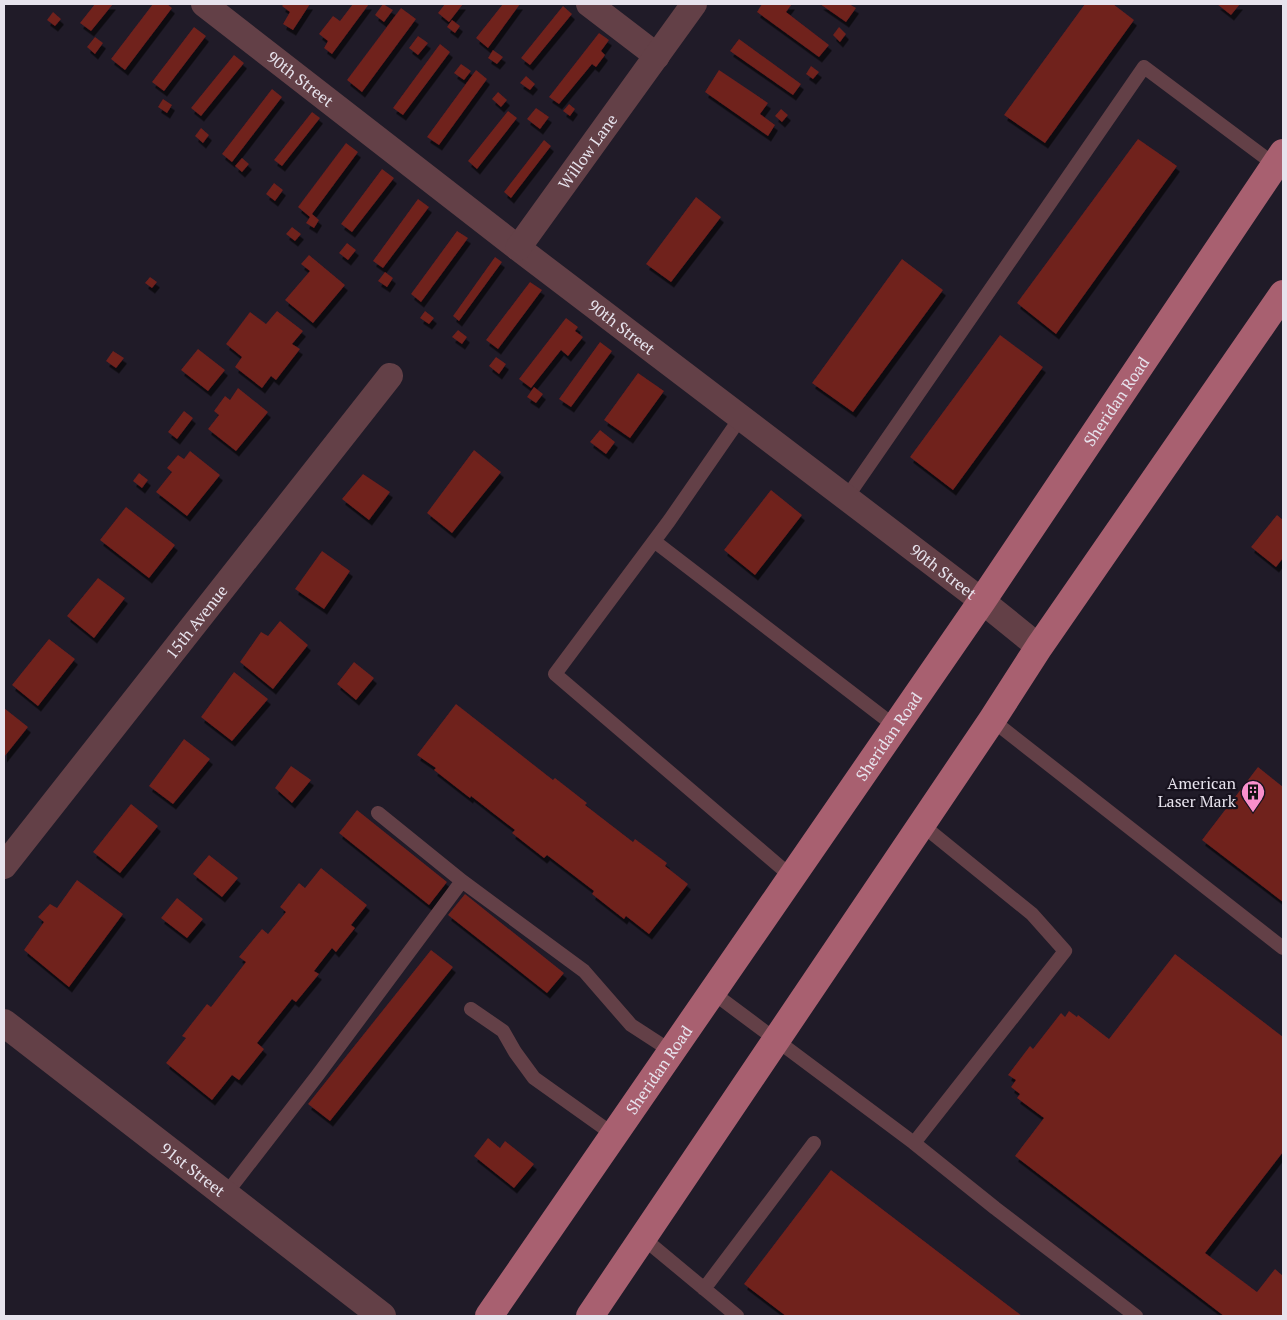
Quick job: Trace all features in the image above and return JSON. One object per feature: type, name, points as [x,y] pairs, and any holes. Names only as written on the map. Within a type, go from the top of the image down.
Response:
[{"type":"main road","name":"Sheridan Road","points":[[489,1316],[982,601],[1279,159]]},
{"type":"main road","points":[[590,1316],[992,720],[1039,647],[1283,294]]},
{"type":"street","name":"90th Street","points":[[204,4],[518,248],[847,497],[1039,647]]},
{"type":"street","points":[[589,4],[657,56]]},
{"type":"street","name":"Willow Lane","points":[[518,248],[694,4]]},
{"type":"street","name":"15th Avenue","points":[[4,866],[390,376]]},
{"type":"street","name":"91st Street","points":[[4,1023],[382,1316]]},
{"type":"lane","points":[[847,497],[1144,67],[1279,159]]},
{"type":"lane","points":[[741,417],[654,540],[555,674],[792,877]]},
{"type":"lane","points":[[654,540],[896,726]]},
{"type":"lane","points":[[992,720],[1283,948]]},
{"type":"lane","points":[[378,813],[462,880],[584,971],[631,1025],[672,1051]]},
{"type":"lane","points":[[914,1143],[1065,951],[1032,914],[921,824]]},
{"type":"lane","points":[[225,1195],[317,1076],[462,880]]},
{"type":"lane","points":[[712,992],[914,1143],[1136,1316]]},
{"type":"lane","points":[[471,1009],[503,1031],[515,1052],[534,1078],[614,1135]]},
{"type":"lane","points":[[704,1289],[814,1144]]},
{"type":"lane","points":[[643,1238],[737,1316]]},
{"type":"building","points":[[95,4],[113,4],[91,31],[80,23]]},
{"type":"building","points":[[153,4],[167,4],[172,8],[125,70],[111,59]]},
{"type":"building","points":[[284,4],[310,4],[293,30],[283,24],[290,12],[282,6]]},
{"type":"building","points":[[353,4],[369,4],[332,54],[324,48],[328,41],[319,34],[333,16],[340,21]]},
{"type":"building","points":[[383,4],[393,10],[384,22],[375,15]]},
{"type":"building","points":[[445,4],[463,4],[449,22],[438,13]]},
{"type":"building","points":[[503,4],[520,4],[488,48],[476,38]]},
{"type":"building","points":[[762,4],[792,4],[786,12],[829,45],[819,57],[757,12]]},
{"type":"building","points":[[820,4],[849,4],[856,8],[846,22]]},
{"type":"building","points":[[1085,4],[1113,4],[1134,20],[1045,143],[1004,115]]},
{"type":"building","points":[[1217,4],[1240,4],[1231,15]]},
{"type":"building","points":[[563,6],[572,14],[530,65],[521,58]]},
{"type":"building","points":[[401,8],[416,19],[362,92],[347,80]]},
{"type":"building","points":[[53,12],[61,19],[55,26],[47,20]]},
{"type":"building","points":[[452,20],[460,26],[455,33],[447,27]]},
{"type":"building","points":[[194,27],[206,36],[164,91],[152,82]]},
{"type":"building","points":[[839,27],[846,34],[840,42],[833,35]]},
{"type":"building","points":[[599,33],[609,40],[601,51],[605,55],[596,67],[592,64],[559,104],[549,97]]},
{"type":"building","points":[[418,36],[428,43],[418,55],[409,48]]},
{"type":"building","points":[[95,37],[103,43],[95,54],[87,47]]},
{"type":"building","points":[[739,39],[801,84],[793,95],[730,51]]},
{"type":"building","points":[[440,44],[450,52],[403,115],[393,108]]},
{"type":"building","points":[[493,50],[503,57],[497,64],[488,58]]},
{"type":"building","points":[[234,55],[244,63],[201,116],[191,108]]},
{"type":"building","points":[[461,64],[471,71],[464,80],[454,73]]},
{"type":"building","points":[[811,66],[819,72],[813,79],[806,74]]},
{"type":"building","points":[[476,70],[487,79],[439,145],[427,137]]},
{"type":"building","points":[[719,70],[768,103],[760,114],[775,125],[768,136],[705,92]]},
{"type":"building","points":[[526,76],[535,84],[530,90],[520,83]]},
{"type":"building","points":[[272,89],[282,97],[232,162],[222,154]]},
{"type":"building","points":[[498,92],[507,100],[501,107],[492,99]]},
{"type":"building","points":[[163,99],[172,105],[167,113],[158,107]]},
{"type":"building","points":[[569,104],[575,109],[570,116],[563,111]]},
{"type":"building","points":[[536,108],[549,117],[540,129],[527,119]]},
{"type":"building","points":[[781,109],[788,115],[782,122],[775,116]]},
{"type":"building","points":[[508,111],[517,118],[477,169],[468,161]]},
{"type":"building","points":[[312,112],[320,118],[282,166],[274,160]]},
{"type":"building","points":[[201,128],[209,135],[203,143],[195,136]]},
{"type":"building","points":[[1138,139],[1177,166],[1056,334],[1017,303]]},
{"type":"building","points":[[544,140],[551,146],[511,198],[504,192]]},
{"type":"building","points":[[346,143],[358,152],[312,214],[319,220],[314,228],[306,223],[310,217],[298,207]]},
{"type":"building","points":[[242,158],[249,164],[242,172],[235,166]]},
{"type":"building","points":[[382,169],[394,178],[352,232],[341,224]]},
{"type":"building","points":[[274,183],[283,190],[275,201],[266,194]]},
{"type":"building","points":[[696,197],[721,217],[671,282],[646,264]]},
{"type":"building","points":[[418,199],[429,207],[383,268],[373,261]]},
{"type":"building","points":[[292,227],[301,234],[295,241],[286,234]]},
{"type":"building","points":[[457,231],[468,238],[421,302],[411,294]]},
{"type":"building","points":[[347,243],[356,250],[348,260],[339,253]]},
{"type":"building","points":[[309,255],[345,285],[313,323],[285,300],[310,271],[301,264]]},
{"type":"building","points":[[495,257],[502,262],[459,321],[453,316]]},
{"type":"building","points":[[902,259],[943,290],[853,412],[812,383]]},
{"type":"building","points":[[385,272],[393,278],[387,287],[378,281]]},
{"type":"building","points":[[150,277],[157,282],[152,288],[145,283]]},
{"type":"building","points":[[530,282],[542,290],[498,349],[486,340]]},
{"type":"building","points":[[277,311],[303,331],[292,344],[300,349],[276,380],[271,376],[262,388],[235,367],[242,357],[226,344],[250,312],[266,324]]},
{"type":"building","points":[[425,311],[434,318],[429,324],[420,318]]},
{"type":"building","points":[[566,318],[578,327],[575,331],[583,337],[568,356],[561,350],[531,388],[519,379]]},
{"type":"building","points":[[458,330],[467,337],[462,344],[452,337]]},
{"type":"building","points":[[1000,335],[1043,367],[953,490],[910,457]]},
{"type":"building","points":[[600,342],[612,351],[571,407],[559,399]]},
{"type":"building","points":[[198,349],[225,370],[208,391],[181,370]]},
{"type":"building","points":[[113,351],[124,358],[116,368],[106,361]]},
{"type":"building","points":[[496,357],[506,364],[499,374],[489,366]]},
{"type":"building","points":[[638,373],[664,391],[630,438],[604,420]]},
{"type":"building","points":[[534,387],[543,394],[536,403],[527,397]]},
{"type":"building","points":[[238,388],[268,412],[236,451],[208,429],[219,415],[214,411],[225,396],[230,400]]},
{"type":"building","points":[[184,411],[193,418],[177,439],[168,432]]},
{"type":"building","points":[[600,430],[615,442],[606,454],[590,442]]},
{"type":"building","points":[[474,450],[501,472],[452,533],[427,513]]},
{"type":"building","points":[[190,451],[220,475],[187,516],[156,492],[172,472],[167,468],[178,455],[184,459]]},
{"type":"building","points":[[139,473],[148,480],[142,488],[133,481]]},
{"type":"building","points":[[363,474],[390,492],[369,520],[342,499]]},
{"type":"building","points":[[771,490],[802,515],[755,575],[724,550]]},
{"type":"building","points":[[126,507],[175,545],[149,578],[100,540]]},
{"type":"building","points":[[1277,515],[1283,520],[1283,558],[1276,567],[1251,547]]},
{"type":"building","points":[[322,551],[350,571],[324,609],[295,589]]},
{"type":"building","points":[[98,578],[125,598],[94,638],[67,616]]},
{"type":"building","points":[[280,621],[308,645],[273,689],[240,662],[261,632],[268,636]]},
{"type":"building","points":[[49,639],[75,659],[38,706],[12,685]]},
{"type":"building","points":[[354,662],[374,678],[356,700],[337,684]]},
{"type":"building","points":[[234,672],[268,699],[232,741],[201,717]]},
{"type":"building","points":[[456,704],[553,780],[555,778],[587,803],[585,805],[633,842],[635,839],[667,863],[665,866],[688,884],[649,934],[626,916],[624,919],[592,894],[594,891],[547,855],[544,858],[512,833],[515,830],[471,796],[470,798],[434,770],[436,768],[417,755]]},
{"type":"building","points":[[4,708],[28,727],[4,757]]},
{"type":"building","points":[[184,739],[210,759],[173,804],[149,786]]},
{"type":"building","points":[[291,766],[311,780],[292,803],[275,788]]},
{"type":"building","name":"American Laser Mark","points":[[1258,767],[1283,787],[1283,902],[1202,840]]},
{"type":"building","points":[[131,804],[158,826],[120,873],[93,852]]},
{"type":"building","points":[[357,810],[447,882],[429,905],[339,833]]},
{"type":"building","points":[[209,855],[238,878],[222,897],[193,874]]},
{"type":"building","points":[[321,868],[367,905],[351,925],[355,928],[336,952],[332,948],[314,971],[319,974],[296,1002],[292,999],[257,1043],[264,1049],[239,1080],[232,1075],[212,1100],[166,1063],[186,1038],[182,1036],[207,1004],[211,1007],[246,962],[239,957],[262,929],[268,934],[286,912],[280,907],[299,883],[305,888]]},
{"type":"building","points":[[77,880],[123,914],[69,987],[24,950],[44,922],[38,917],[50,904],[57,908]]},
{"type":"building","points":[[465,894],[564,973],[547,993],[448,915]]},
{"type":"building","points":[[177,898],[203,919],[187,938],[161,918]]},
{"type":"building","points":[[431,950],[453,967],[330,1121],[308,1104]]},
{"type":"building","points":[[1175,954],[1283,1037],[1283,1152],[1205,1253],[1257,1292],[1275,1269],[1283,1276],[1283,1316],[1224,1316],[1015,1156],[1044,1118],[1017,1098],[1020,1094],[1011,1087],[1016,1080],[1008,1075],[1030,1046],[1033,1049],[1061,1013],[1065,1017],[1069,1011],[1077,1017],[1078,1015],[1109,1039]]},
{"type":"building","points":[[488,1138],[500,1148],[505,1141],[534,1164],[514,1188],[474,1156]]},
{"type":"building","points":[[831,1170],[1022,1316],[786,1316],[744,1284]]},
{"type":"place","name":"American Laser Mark","points":[[1253,813]]}]
